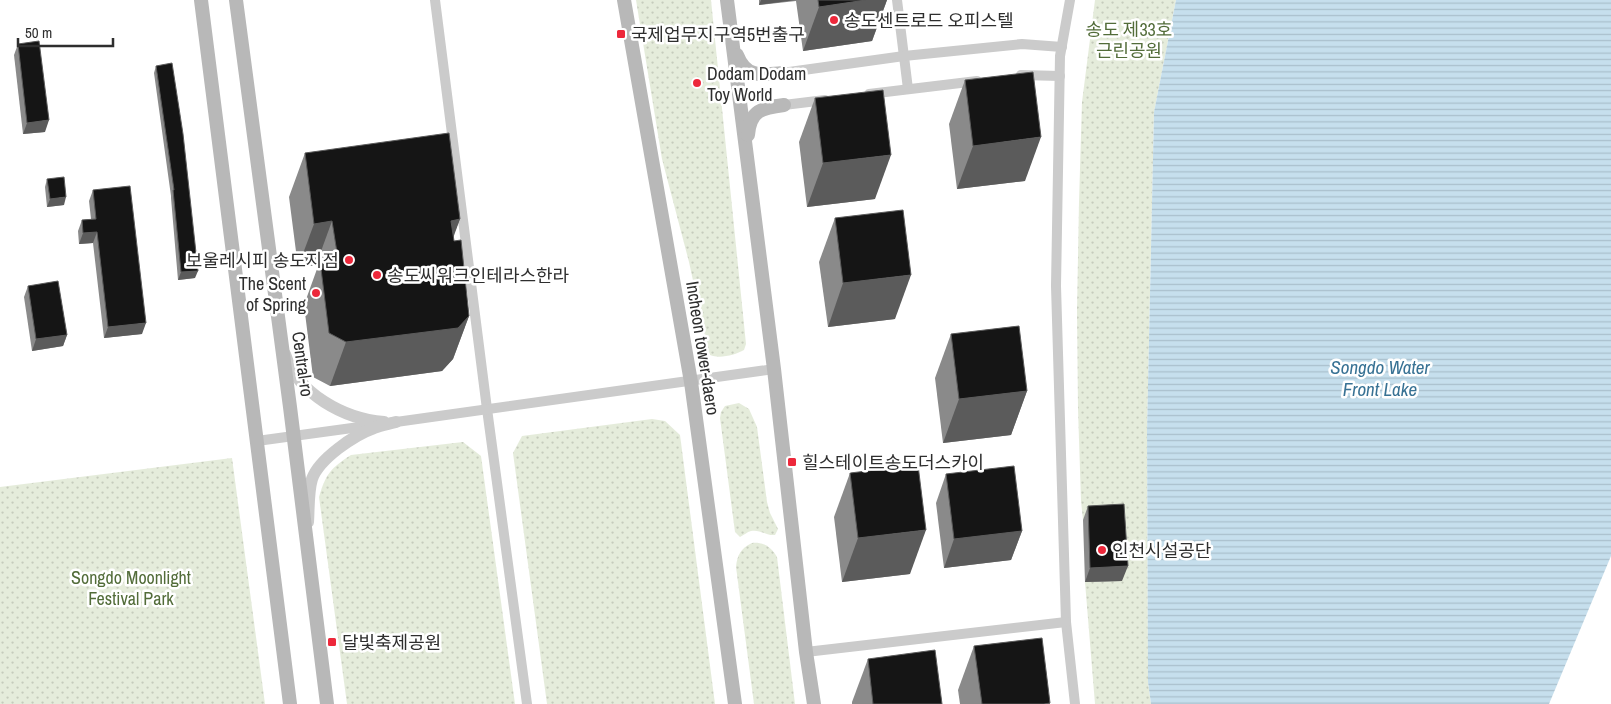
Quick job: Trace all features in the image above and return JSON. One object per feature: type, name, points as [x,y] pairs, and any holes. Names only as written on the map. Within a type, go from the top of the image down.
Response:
[{"type":"main road","points":[[202,0],[290,704]]},
{"type":"main road","name":"Central-ro","points":[[236,0],[294,436],[327,704]]},
{"type":"main road","name":"Incheon tower-daero","points":[[624,0],[691,382],[735,704]]},
{"type":"main road","points":[[727,0],[747,149],[806,652],[814,704]]},
{"type":"main road","points":[[733,45],[740,62],[746,69],[761,75],[782,73]]},
{"type":"main road","points":[[747,149],[748,128],[757,112],[766,107],[784,105]]},
{"type":"street","points":[[435,0],[527,704]]},
{"type":"street","points":[[897,0],[908,89]]},
{"type":"street","points":[[1070,0],[1062,47],[1060,76],[1056,286],[1066,622],[1075,704]]},
{"type":"street","points":[[782,73],[904,56],[1022,44],[1062,47]]},
{"type":"street","points":[[1016,76],[1025,74],[1060,76]]},
{"type":"street","points":[[857,96],[986,79]]},
{"type":"street","points":[[784,105],[838,98]]},
{"type":"street","points":[[282,345],[287,361],[310,393],[341,410],[363,419],[393,422]]},
{"type":"street","points":[[257,441],[774,369]]},
{"type":"street","points":[[308,547],[307,526],[310,486],[317,468],[336,450],[361,434],[393,422]]},
{"type":"street","points":[[806,652],[1066,622]]},
{"type":"green space","points":[[636,0],[711,0],[746,344],[744,350],[732,355],[714,356],[710,355],[708,350],[689,262],[662,159]]},
{"type":"green space","name":"송도 제33호 근린공원","points":[[1095,0],[1176,0],[1154,112],[1147,431],[1148,682],[1151,704],[1095,704],[1085,582],[1122,580],[1083,520],[1081,501],[1077,311],[1079,202],[1082,102]]},
{"type":"green space","points":[[739,403],[749,409],[757,427],[767,502],[778,529],[775,535],[751,531],[740,537],[735,532],[720,418],[725,406]]},
{"type":"green space","points":[[652,419],[665,421],[680,435],[715,704],[547,704],[513,453],[522,436]]},
{"type":"green space","points":[[463,442],[481,456],[515,704],[347,704],[319,497],[324,482],[334,468],[351,455]]},
{"type":"green space","name":"Songdo Moonlight Festival Park","points":[[232,458],[265,704],[0,704],[0,487]]},
{"type":"green space","points":[[752,543],[760,543],[767,546],[777,557],[795,704],[754,704],[736,567],[740,552]]},
{"type":"water","name":"Songdo Water Front Lake","points":[[1176,0],[1611,0],[1611,556],[1549,704],[1151,704],[1148,682],[1147,431],[1154,112]]},
{"type":"building","points":[[818,0],[866,0],[819,7]]},
{"type":"building","points":[[39,41],[49,120],[27,123],[18,44]]},
{"type":"building","points":[[172,63],[183,134],[198,271],[181,272],[174,190],[156,66]]},
{"type":"building","points":[[1033,72],[1041,137],[973,146],[965,80]]},
{"type":"building","points":[[883,90],[891,155],[823,163],[815,98]]},
{"type":"building","name":"송도씨워크인테라스한라","points":[[449,133],[460,219],[451,221],[454,241],[461,240],[469,316],[458,328],[346,342],[329,333],[320,261],[338,259],[332,221],[314,224],[305,153]]},
{"type":"building","points":[[64,177],[66,197],[50,199],[47,179]]},
{"type":"building","points":[[130,186],[146,323],[108,327],[97,232],[83,233],[82,220],[96,219],[93,190]]},
{"type":"building","points":[[903,210],[911,275],[843,283],[835,218]]},
{"type":"building","points":[[58,281],[67,335],[36,339],[28,286]]},
{"type":"building","points":[[1019,326],[1027,391],[959,399],[951,334]]},
{"type":"building","points":[[918,465],[926,530],[858,538],[850,473]]},
{"type":"building","points":[[1014,466],[1022,531],[954,539],[946,474]]},
{"type":"building","name":"인천시설공단","points":[[1124,504],[1128,566],[1090,568],[1088,506]]},
{"type":"building","points":[[1042,638],[1050,703],[982,704],[974,646]]},
{"type":"building","points":[[935,650],[942,704],[873,704],[868,659]]},
{"type":"place","name":"송도센트로드 오피스텔","points":[[834,20]]},
{"type":"place","name":"국제업무지구역5번출구","points":[[621,34]]},
{"type":"place","name":"Dodam Dodam Toy World","points":[[697,83]]},
{"type":"place","name":"보울레시피 송도지점","points":[[349,260]]},
{"type":"place","name":"송도씨워크인테라스한라","points":[[377,275]]},
{"type":"place","name":"The Scent of Spring","points":[[316,293]]},
{"type":"place","name":"힐스테이트송도더스카이","points":[[792,462]]},
{"type":"place","name":"인천시설공단","points":[[1102,550]]},
{"type":"place","name":"달빛축제공원","points":[[332,642]]}]
